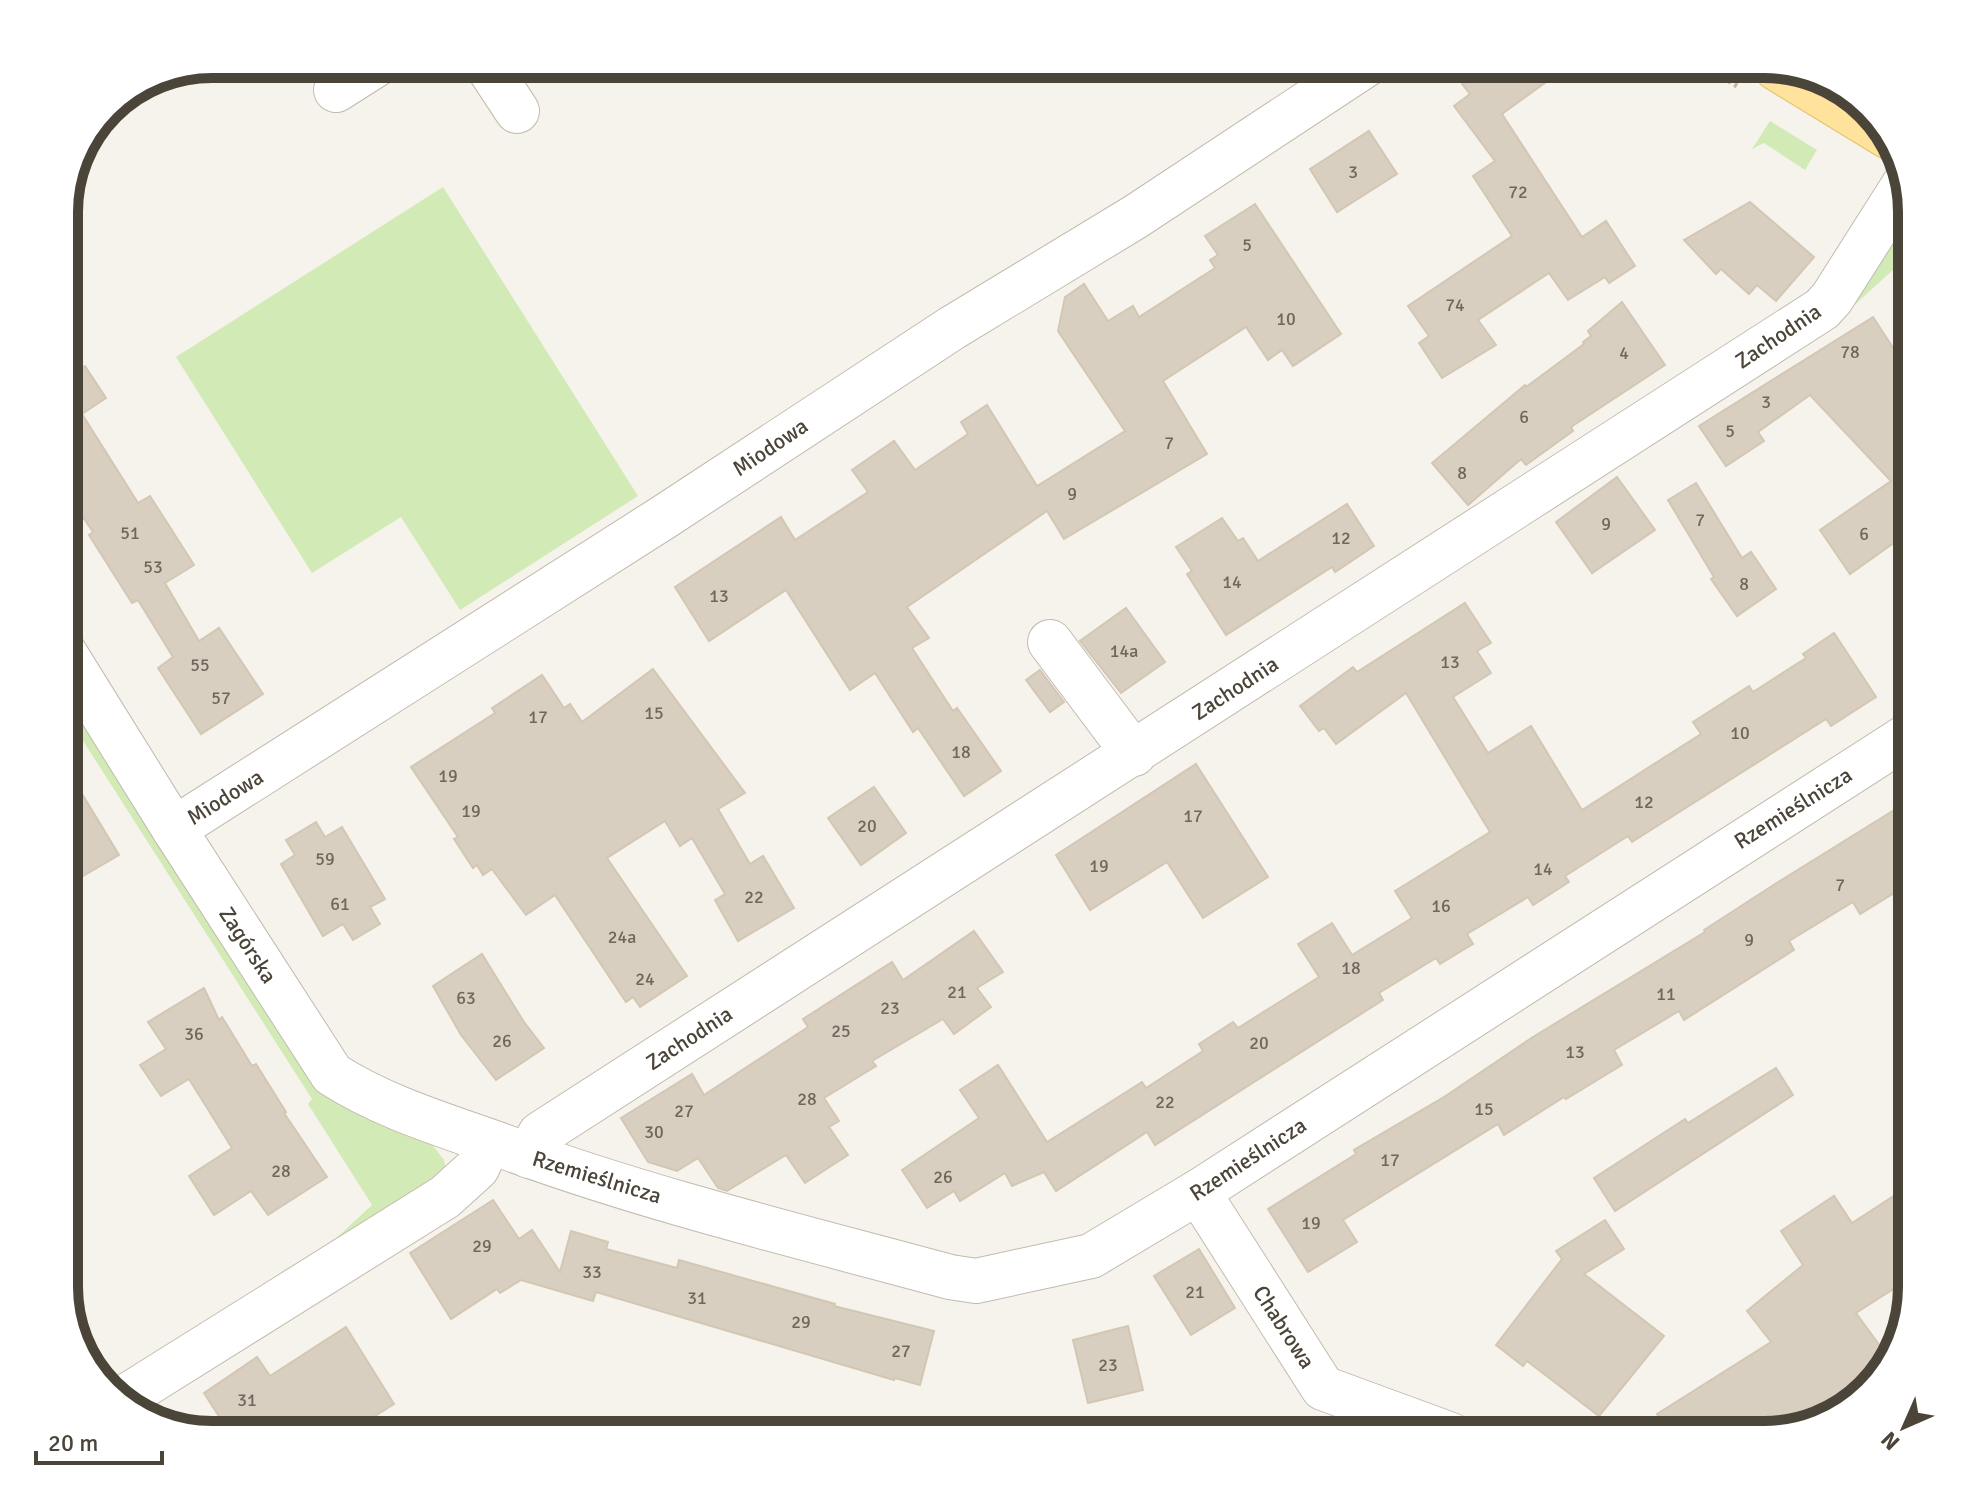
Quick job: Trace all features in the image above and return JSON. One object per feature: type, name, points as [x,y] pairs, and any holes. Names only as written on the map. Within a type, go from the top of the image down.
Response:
[{"type":"main road","points":[[1802,84],[1862,120]]},
{"type":"street","points":[[336,90],[355,78]]},
{"type":"street","points":[[495,78],[517,111]]},
{"type":"street","name":"Miodowa","points":[[174,829],[664,517],[940,336],[1135,217],[1346,78]]},
{"type":"street","name":"Zachodnia","points":[[131,1393],[445,1197],[477,1168],[540,1134],[1822,309],[1896,196]]},
{"type":"street","points":[[1050,642],[1134,754]]},
{"type":"street","name":"Zagórska","points":[[78,675],[332,1074],[360,1092],[509,1149]]},
{"type":"street","name":"Rzemieślnicza","points":[[509,1149],[697,1207],[950,1277],[976,1281],[1091,1256],[1198,1192],[1898,742]]},
{"type":"street","name":"Chabrowa","points":[[1198,1192],[1323,1388],[1413,1421]]},
{"type":"green space","points":[[1770,121],[1817,150],[1805,170],[1764,143],[1752,149]]},
{"type":"green space","points":[[443,187],[638,496],[460,610],[401,517],[312,573],[176,357]]},
{"type":"green space","points":[[1896,236],[1898,237],[1898,265],[1840,318]]},
{"type":"green space","points":[[78,707],[320,1090],[339,1104],[428,1139],[444,1160],[446,1171],[330,1244],[372,1205],[308,1104],[312,1099],[78,733]]},
{"type":"building","points":[[1470,78],[1552,78],[1502,114],[1582,237],[1606,221],[1635,266],[1609,283],[1605,277],[1568,300],[1549,273],[1478,320],[1496,345],[1442,378],[1419,343],[1429,336],[1408,306],[1512,236],[1473,176],[1495,161],[1454,106],[1470,94],[1462,84]]},
{"type":"building","points":[[1369,131],[1397,174],[1337,212],[1310,169]]},
{"type":"building","points":[[1750,202],[1814,257],[1776,301],[1757,285],[1749,294],[1721,269],[1716,274],[1684,240]]},
{"type":"building","points":[[1255,204],[1341,334],[1293,366],[1282,350],[1268,360],[1246,327],[1163,381],[1207,454],[1064,539],[1047,511],[907,607],[929,638],[912,648],[953,711],[957,708],[1001,771],[964,796],[918,728],[913,732],[875,673],[850,690],[786,590],[709,641],[675,587],[781,517],[795,540],[868,492],[852,470],[894,441],[915,470],[968,434],[961,422],[987,405],[1037,486],[1125,431],[1058,331],[1065,297],[1084,284],[1108,321],[1133,306],[1139,317],[1215,268],[1210,260],[1218,255],[1205,236]]},
{"type":"building","points":[[1622,302],[1665,365],[1571,427],[1573,431],[1526,465],[1521,459],[1468,505],[1432,463],[1525,385],[1584,344],[1591,336],[1588,331]]},
{"type":"building","points":[[1873,317],[1898,355],[1898,540],[1850,574],[1820,530],[1891,481],[1810,395],[1758,432],[1764,441],[1726,466],[1699,426]]},
{"type":"building","points":[[85,366],[106,398],[82,414],[138,503],[150,496],[194,565],[165,583],[199,641],[219,628],[263,694],[201,734],[158,668],[173,657],[138,600],[132,603],[89,535],[93,532],[78,510],[78,370]]},
{"type":"building","points":[[1617,477],[1655,530],[1592,573],[1556,522]]},
{"type":"building","points":[[1696,483],[1742,558],[1751,552],[1776,589],[1737,616],[1711,579],[1714,577],[1668,500]]},
{"type":"building","points":[[1347,504],[1374,546],[1335,572],[1332,567],[1226,635],[1187,574],[1192,571],[1176,547],[1222,518],[1238,541],[1243,538],[1258,561]]},
{"type":"building","points":[[1465,603],[1491,643],[1477,651],[1491,673],[1453,697],[1488,753],[1531,726],[1582,810],[1701,734],[1693,722],[1749,686],[1753,692],[1806,658],[1803,654],[1834,633],[1876,697],[1831,726],[1826,719],[1632,842],[1628,836],[1565,876],[1569,882],[1533,905],[1528,897],[1467,934],[1473,944],[1440,964],[1436,958],[1379,993],[1383,1000],[1155,1145],[1147,1132],[1056,1191],[1044,1172],[1012,1186],[1005,1173],[960,1201],[954,1191],[927,1208],[902,1170],[979,1118],[960,1090],[998,1065],[1047,1142],[1142,1082],[1146,1088],[1203,1051],[1199,1044],[1233,1022],[1238,1028],[1319,977],[1298,944],[1332,923],[1352,955],[1412,918],[1395,891],[1490,832],[1406,693],[1336,744],[1324,728],[1319,731],[1300,706],[1353,667],[1357,672]]},
{"type":"building","points":[[1126,608],[1165,662],[1121,693],[1080,641]]},
{"type":"building","points":[[653,669],[745,793],[718,809],[750,864],[763,856],[794,908],[738,941],[715,900],[725,894],[692,838],[680,846],[665,821],[607,858],[687,976],[640,1007],[633,997],[626,1002],[555,895],[526,915],[492,869],[483,875],[477,865],[473,868],[454,839],[458,837],[411,767],[495,713],[492,708],[542,675],[564,708],[570,704],[582,722]]},
{"type":"building","points":[[1040,670],[1064,702],[1050,712],[1026,680]]},
{"type":"building","points":[[1196,764],[1268,877],[1203,918],[1167,862],[1090,910],[1056,855]]},
{"type":"building","points":[[78,787],[119,855],[78,879]]},
{"type":"building","points":[[874,787],[906,833],[861,865],[828,818]]},
{"type":"building","points":[[1898,808],[1898,891],[1860,914],[1853,902],[1789,941],[1794,950],[1684,1020],[1679,1011],[1614,1050],[1622,1065],[1504,1135],[1498,1124],[1343,1220],[1357,1242],[1308,1272],[1268,1209],[1356,1154],[1354,1150],[1444,1097],[1533,1037],[1705,932],[1775,884]]},
{"type":"building","points":[[316,822],[325,837],[342,827],[385,899],[370,907],[380,924],[353,940],[343,924],[323,936],[281,864],[295,855],[286,840]]},
{"type":"building","points":[[974,931],[1003,972],[977,988],[991,1007],[954,1034],[943,1019],[872,1061],[876,1066],[824,1098],[839,1121],[829,1127],[848,1155],[805,1183],[786,1155],[727,1191],[718,1188],[698,1158],[677,1171],[648,1162],[621,1118],[692,1074],[704,1095],[808,1027],[803,1019],[892,962],[903,980]]},
{"type":"building","points":[[482,954],[544,1048],[496,1080],[461,1035],[433,986]]},
{"type":"building","points":[[204,988],[219,1020],[222,1017],[252,1066],[256,1064],[327,1177],[268,1215],[251,1191],[214,1215],[189,1176],[232,1148],[189,1079],[161,1096],[140,1065],[166,1049],[148,1022]]},
{"type":"building","points":[[1776,1068],[1793,1095],[1615,1211],[1594,1178],[1685,1119],[1688,1123]]},
{"type":"building","points":[[1898,1193],[1898,1286],[1856,1313],[1882,1349],[1870,1368],[1845,1393],[1807,1414],[1764,1421],[1662,1421],[1657,1414],[1771,1342],[1747,1311],[1803,1265],[1781,1231],[1834,1196],[1852,1223]]},
{"type":"building","points":[[493,1200],[519,1239],[532,1230],[560,1272],[571,1231],[608,1242],[606,1249],[677,1268],[679,1260],[834,1306],[934,1331],[920,1385],[596,1292],[593,1301],[521,1280],[500,1293],[497,1289],[451,1319],[410,1253]]},
{"type":"building","points":[[1605,1220],[1624,1249],[1584,1274],[1664,1336],[1599,1416],[1527,1361],[1523,1366],[1496,1345],[1562,1259],[1556,1251]]},
{"type":"building","points":[[1199,1249],[1235,1308],[1191,1335],[1154,1276]]},
{"type":"building","points":[[1128,1326],[1143,1390],[1088,1403],[1073,1340]]},
{"type":"building","points":[[346,1327],[394,1404],[367,1421],[222,1421],[204,1393],[257,1357],[270,1376]]}]
